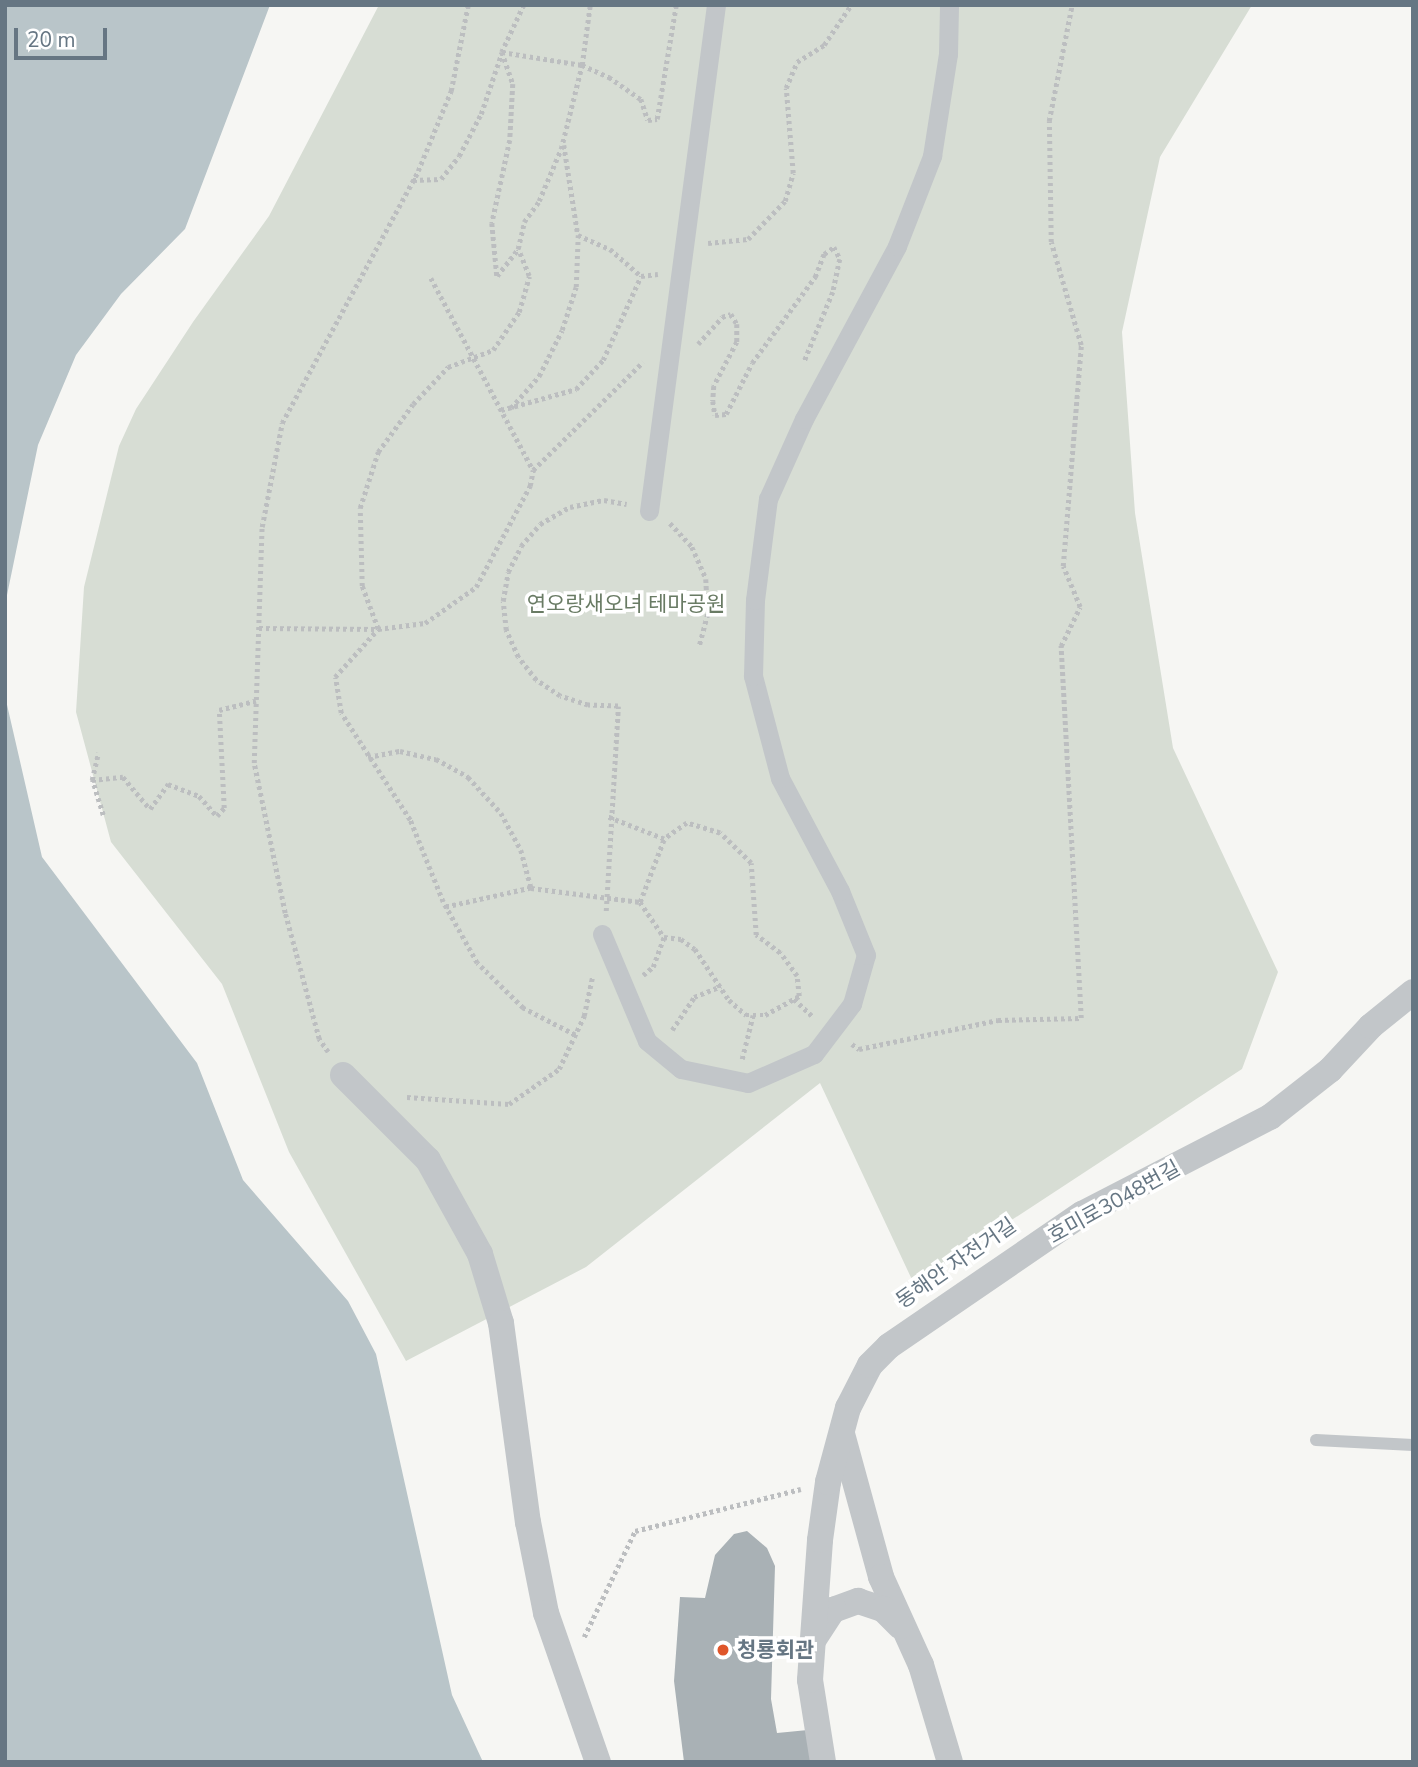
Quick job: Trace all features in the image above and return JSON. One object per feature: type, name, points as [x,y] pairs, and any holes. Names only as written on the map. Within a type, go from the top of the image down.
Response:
[{"type":"street","points":[[649,512],[672,358],[716,5]]},
{"type":"street","points":[[602,934],[647,1041],[681,1069],[748,1083],[814,1054],[852,1004],[866,955],[840,891],[780,778],[753,676],[755,600],[768,499],[804,419],[897,246],[932,156],[948,54],[948,5]]},
{"type":"street","name":"호미로3048번길","points":[[823,1762],[812,1708],[812,1642],[828,1482],[841,1432],[858,1384],[889,1346],[1082,1214],[1270,1118],[1330,1070],[1371,1026],[1413,992]]},
{"type":"street","points":[[343,1075],[428,1160],[480,1255],[501,1323],[536,1569],[565,1676],[598,1762]]},
{"type":"street","points":[[841,1432],[881,1577],[911,1642],[950,1762]]},
{"type":"street","points":[[812,1642],[833,1610],[858,1601],[883,1609],[911,1642]]},
{"type":"lane","points":[[1316,1440],[1413,1445]]},
{"type":"path","points":[[343,1075],[318,1039],[285,913],[254,763],[262,527],[282,423],[413,180],[451,91],[468,5]]},
{"type":"path","points":[[413,180],[440,179],[459,156],[481,114],[502,52],[524,5]]},
{"type":"path","points":[[502,52],[513,84],[510,140],[492,223],[497,276],[518,249],[524,222],[539,201],[563,144],[582,65],[590,5]]},
{"type":"path","points":[[502,52],[582,65],[641,99],[648,120],[657,119],[676,5]]},
{"type":"path","points":[[687,243],[748,239],[785,201],[793,173],[786,88],[797,62],[824,44],[850,5]]},
{"type":"path","points":[[794,999],[859,1049],[998,1020],[1081,1018],[1061,646],[1080,607],[1063,566],[1081,345],[1051,242],[1049,121],[1072,5]]},
{"type":"path","points":[[510,408],[539,376],[562,330],[576,287],[578,235],[563,144]]},
{"type":"path","points":[[578,235],[610,249],[641,276],[683,270]]},
{"type":"path","points":[[672,358],[694,348],[722,317],[731,314],[737,324],[737,342],[714,386],[713,401],[715,415],[726,414],[752,363],[815,277],[824,254],[834,247],[840,259],[833,292],[808,345],[803,367]]},
{"type":"path","points":[[378,629],[362,586],[360,508],[378,452],[413,404],[448,368],[493,350],[519,312],[529,276],[518,249]]},
{"type":"path","points":[[501,410],[576,389],[603,360],[641,276]]},
{"type":"path","points":[[431,278],[533,470]]},
{"type":"path","points":[[258,628],[378,629],[425,623],[476,587],[530,486],[533,470],[675,333]]},
{"type":"path","points":[[399,1097],[509,1104],[559,1069],[584,1016],[602,934],[607,899],[608,817],[618,706],[588,705],[560,696],[536,680],[518,657],[506,630],[503,601],[516,555],[540,524],[570,507],[604,500],[649,512],[669,522],[692,547],[706,579],[708,614],[699,647]]},
{"type":"path","points":[[378,629],[335,677],[341,713],[410,820],[446,907],[477,963],[523,1008],[575,1035]]},
{"type":"path","points":[[92,780],[123,777],[150,809],[168,784],[199,796],[217,816],[224,808],[219,710],[256,701]]},
{"type":"path","points":[[369,757],[400,751],[436,759],[468,777],[501,813],[521,850],[531,888]]},
{"type":"path","points":[[98,752],[92,780],[103,815]]},
{"type":"path","points":[[608,817],[664,839]]},
{"type":"path","points":[[687,823],[720,833],[751,863],[756,935],[780,953],[797,976],[799,996],[765,1014],[746,1015],[695,949],[681,939],[664,937],[640,902],[664,839],[687,823]]},
{"type":"path","points":[[446,907],[531,888],[640,902]]},
{"type":"path","points":[[626,990],[653,967],[664,937]]},
{"type":"path","points":[[659,1051],[694,997],[721,986]]},
{"type":"path","points":[[737,1080],[753,1015]]},
{"type":"path","points":[[565,1676],[635,1531],[828,1482]]},
{"type":"green space","name":"연오랑새오녀 테마공원","points":[[379,5],[1252,5],[1160,157],[1122,332],[1135,513],[1173,748],[1278,972],[1242,1069],[914,1284],[820,1083],[586,1267],[406,1361],[289,1152],[222,984],[111,842],[76,712],[84,587],[119,446],[136,409],[193,322],[269,216]]},
{"type":"shaded area","points":[[5,5],[270,5],[185,229],[121,294],[76,355],[38,445],[6,600],[5,671]]},
{"type":"shaded area","points":[[5,696],[42,857],[197,1063],[243,1180],[348,1301],[376,1354],[452,1695],[483,1762],[5,1762]]},
{"type":"building","name":"청룡회관","points":[[747,1531],[767,1548],[775,1566],[771,1699],[777,1733],[808,1730],[817,1762],[684,1762],[674,1681],[680,1597],[705,1598],[715,1555],[734,1534]]},
{"type":"place","name":"청룡회관","points":[[723,1650]]}]
